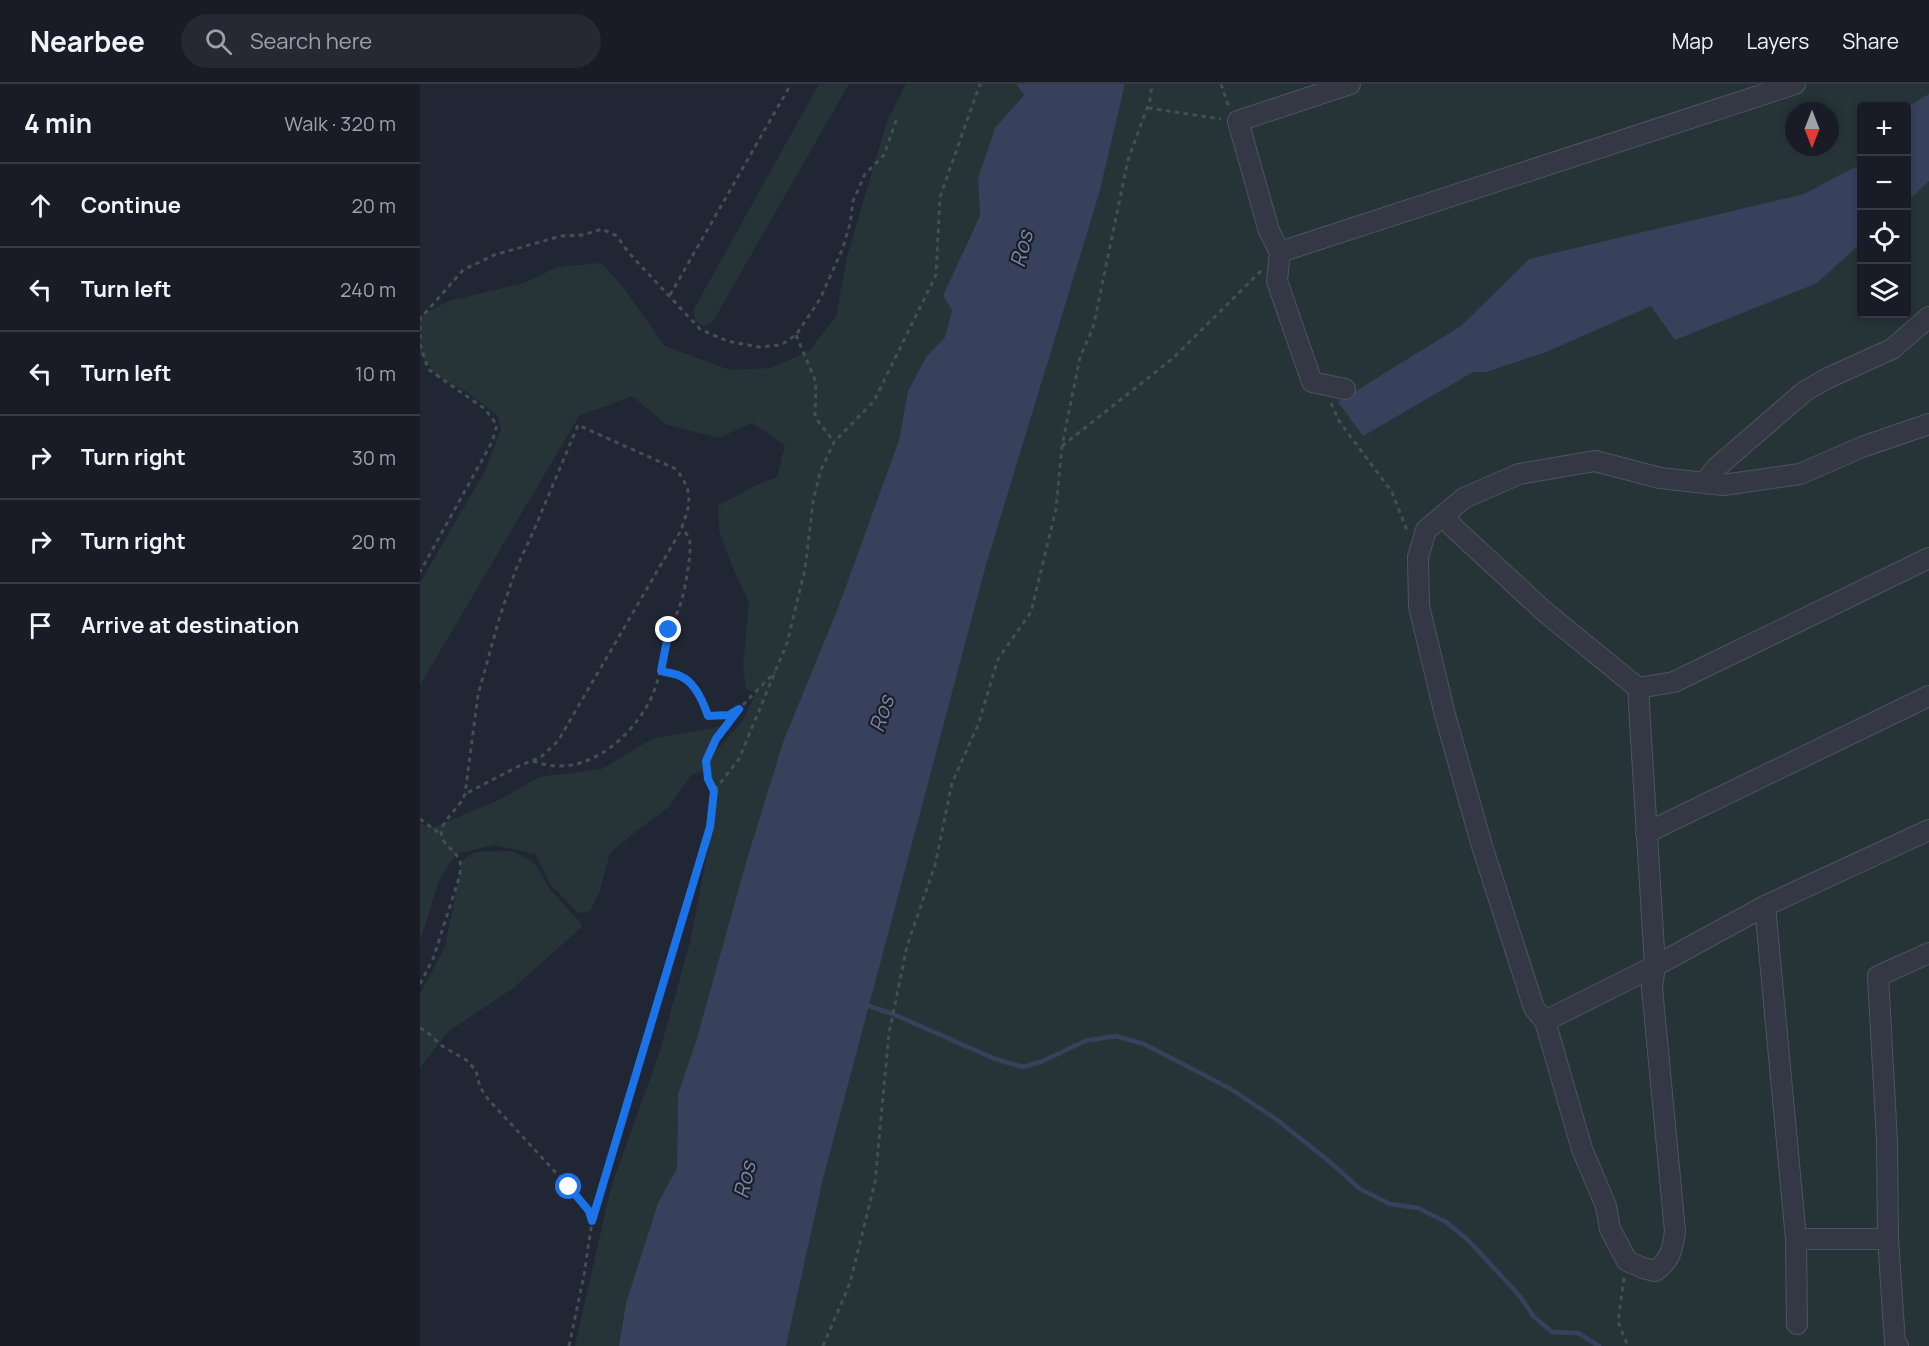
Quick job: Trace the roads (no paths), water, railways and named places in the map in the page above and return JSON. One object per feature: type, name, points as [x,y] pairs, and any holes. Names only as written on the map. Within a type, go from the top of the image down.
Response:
[{"type":"street","points":[[1345,389],[1312,382],[1277,281],[1280,252],[1269,231],[1238,121],[1350,84]]},
{"type":"street","points":[[1280,252],[1795,84]]},
{"type":"street","points":[[1705,482],[1717,467],[1805,392],[1828,378],[1892,349],[1929,317]]},
{"type":"street","points":[[1444,517],[1545,612],[1638,688],[1655,966],[1653,988],[1675,1231],[1673,1248],[1665,1264],[1655,1271],[1627,1261],[1610,1229],[1606,1206],[1582,1149],[1545,1021],[1534,1008],[1482,846],[1444,715],[1419,606],[1418,557],[1426,530],[1464,498],[1519,474],[1595,461],[1660,478],[1724,484],[1800,474],[1862,447],[1929,424]]},
{"type":"street","points":[[1638,688],[1674,682],[1929,558]]},
{"type":"street","points":[[1646,833],[1929,696]]},
{"type":"street","points":[[1545,1021],[1655,966],[1765,906],[1929,830]]},
{"type":"street","points":[[1765,906],[1796,1239],[1797,1324]]},
{"type":"street","points":[[1898,1346],[1895,1342],[1888,1239],[1887,1141],[1878,976],[1929,953]]},
{"type":"street","points":[[1796,1239],[1888,1239]]},
{"type":"water","name":"Ros","points":[[1016,84],[1125,84],[1099,194],[986,565],[823,1179],[786,1346],[619,1346],[626,1303],[658,1203],[677,1168],[678,1094],[696,1041],[747,859],[783,742],[838,608],[899,440],[908,391],[926,357],[945,337],[952,310],[943,296],[980,215],[978,178],[995,128],[1024,95]]},
{"type":"water","points":[[1929,94],[1929,181],[1911,198],[1911,156],[1911,105]]},
{"type":"water","points":[[1857,166],[1857,247],[1817,283],[1675,340],[1651,306],[1546,352],[1486,372],[1473,372],[1363,436],[1338,402],[1461,326],[1529,259],[1804,194]]},
{"type":"waterway","points":[[869,1006],[893,1014],[995,1059],[1023,1067],[1043,1061],[1085,1041],[1116,1036],[1144,1044],[1231,1089],[1276,1119],[1360,1189],[1390,1204],[1418,1208],[1446,1222],[1468,1240],[1519,1295],[1534,1317],[1552,1332],[1578,1333],[1599,1346]]}]
